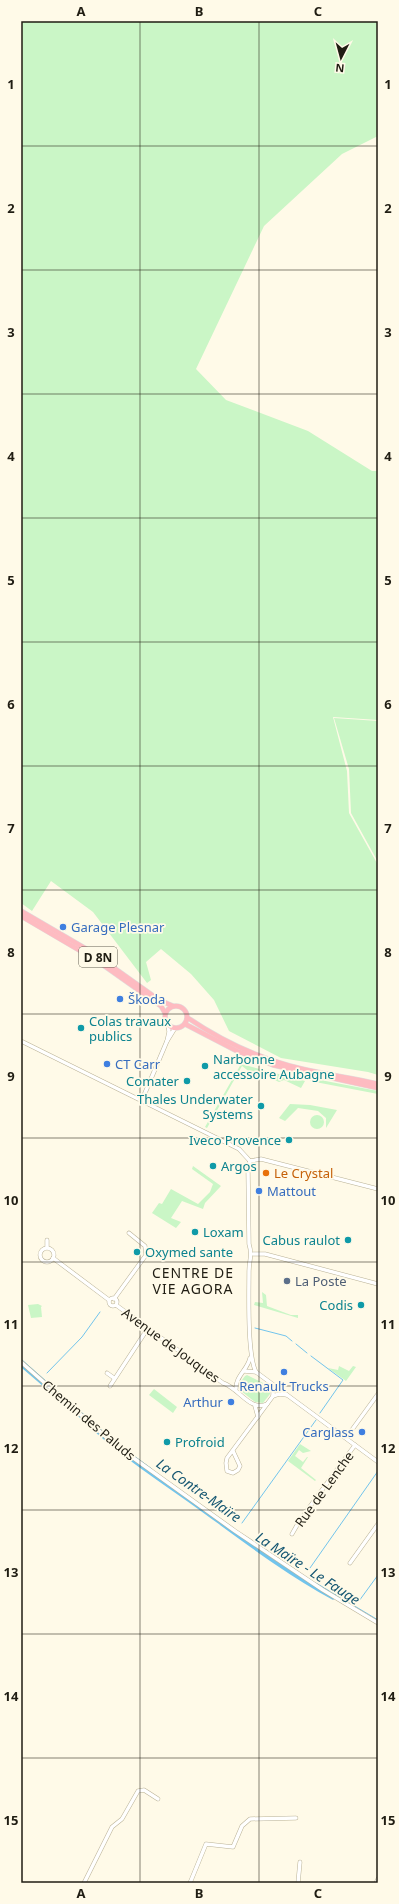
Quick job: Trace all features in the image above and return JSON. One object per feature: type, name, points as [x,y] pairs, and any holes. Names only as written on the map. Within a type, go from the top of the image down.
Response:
[{"type":"main road","name":"D 8N","points":[[21,911],[93,953],[159,1000],[173,1006]]},
{"type":"main road","name":"D 8N","points":[[21,916],[96,960],[161,1006],[165,1013]]},
{"type":"main road","points":[[188,1018],[185,1024],[181,1027],[175,1028],[168,1024],[165,1019],[165,1013],[173,1006],[183,1008],[187,1013],[188,1018],[209,1032],[260,1056],[290,1066],[378,1084]]},
{"type":"main road","points":[[185,1024],[237,1051],[272,1065],[378,1088]]},
{"type":"street","points":[[167,1041],[169,1032],[168,1024]]},
{"type":"street","points":[[142,1100],[167,1041],[175,1028]]},
{"type":"street","points":[[21,1041],[240,1150],[250,1161]]},
{"type":"street","points":[[250,1161],[261,1159],[378,1189]]},
{"type":"street","points":[[250,1161],[248,1169],[249,1244],[253,1254],[249,1272],[251,1357],[256,1372]]},
{"type":"street","points":[[109,1300],[114,1298],[146,1255],[146,1246],[129,1233]]},
{"type":"street","points":[[47,1240],[47,1248]]},
{"type":"street","points":[[47,1248],[53,1252],[53,1258],[46,1262],[40,1258],[41,1250],[47,1248]]},
{"type":"street","points":[[253,1254],[265,1254],[378,1284]]},
{"type":"street","name":"Avenue de Jouques","points":[[53,1258],[109,1300],[110,1306],[116,1305],[227,1384],[236,1388],[240,1395],[255,1406]]},
{"type":"street","points":[[114,1298],[117,1302],[116,1305]]},
{"type":"street","points":[[110,1386],[148,1328]]},
{"type":"street","points":[[236,1388],[236,1382],[244,1371],[251,1357]]},
{"type":"street","name":"Chemin des Paluds","points":[[21,1362],[121,1448],[235,1531],[323,1590],[378,1623]]},
{"type":"street","points":[[244,1371],[256,1372],[378,1462]]},
{"type":"street","points":[[107,1373],[114,1378]]},
{"type":"street","name":"Avenue de Jouques","points":[[227,1384],[236,1382]]},
{"type":"street","points":[[273,1385],[273,1396]]},
{"type":"street","points":[[233,1451],[240,1466],[238,1470],[233,1473],[227,1471],[226,1468],[228,1458],[233,1451],[258,1417],[273,1396],[279,1394],[287,1395]]},
{"type":"street","points":[[346,1438],[378,1394]]},
{"type":"street","points":[[258,1417],[255,1406],[259,1407],[267,1404]]},
{"type":"street","name":"Rue de Lenche","points":[[292,1534],[300,1520],[355,1445]]},
{"type":"street","points":[[350,1563],[378,1524]]},
{"type":"street","points":[[84,1883],[112,1827],[122,1819],[138,1791],[141,1789],[144,1790],[158,1799]]},
{"type":"street","points":[[190,1883],[206,1844],[233,1847],[242,1826],[253,1818],[296,1818]]},
{"type":"street","points":[[298,1883],[300,1862]]},
{"type":"street","points":[[376,1883],[378,1879]]},
{"type":"green space","points":[[21,21],[378,21],[378,136],[342,154],[264,226],[196,369],[226,400],[308,431],[372,471],[378,471],[378,720],[333,717],[347,771],[349,813],[378,865],[378,1075],[368,1072],[281,1058],[229,1031],[214,1000],[191,974],[161,949],[146,962],[151,980],[147,983],[93,912],[51,881],[32,911],[21,903]]},
{"type":"green space","points":[[334,718],[378,721],[378,862],[351,813],[349,769]]},
{"type":"green space","points":[[241,1064],[305,1081],[301,1088],[284,1080],[279,1082],[266,1076],[259,1079],[250,1076],[251,1073],[242,1066],[207,1128],[205,1127]]},
{"type":"green space","points":[[310,1078],[378,1091],[378,1094],[310,1081]]},
{"type":"green space","points":[[290,1104],[310,1105],[337,1110],[326,1128],[326,1118],[318,1111],[298,1108],[285,1121],[279,1118]]},
{"type":"green space","points":[[314,1115],[320,1115],[324,1119],[324,1125],[320,1129],[314,1129],[310,1125],[310,1119]]},
{"type":"green space","points":[[193,1166],[221,1186],[205,1203],[203,1209],[182,1201],[171,1218],[181,1222],[176,1228],[152,1213],[159,1203],[162,1204],[171,1189],[198,1204],[210,1192],[213,1184],[192,1169]]},
{"type":"green space","points":[[262,1292],[266,1295],[267,1306],[291,1315],[298,1315],[298,1318],[254,1305],[255,1302],[263,1303]]},
{"type":"green space","points":[[38,1304],[42,1306],[42,1317],[31,1318],[28,1305]]},
{"type":"green space","points":[[339,1366],[349,1371],[353,1366],[356,1367],[346,1381],[328,1368],[338,1370]]},
{"type":"green space","points":[[247,1375],[267,1385],[270,1389],[270,1394],[263,1403],[255,1402],[241,1391],[239,1384]]},
{"type":"green space","points":[[154,1389],[177,1407],[173,1413],[149,1395]]},
{"type":"green space","points":[[300,1444],[311,1451],[303,1453],[299,1450],[295,1456],[303,1462],[308,1457],[301,1468],[316,1480],[315,1481],[288,1461]]},
{"type":"waterway","points":[[47,1373],[82,1337],[100,1312]]},
{"type":"waterway","points":[[255,1328],[286,1336],[292,1341]]},
{"type":"waterway","points":[[296,1344],[307,1353]]},
{"type":"waterway","points":[[311,1356],[343,1380],[320,1413]]},
{"type":"waterway","name":"La Contre-Maïre","points":[[21,1359],[115,1442],[152,1469]]},
{"type":"waterway","name":"La Contre-Maïre","points":[[21,1365],[85,1420]]},
{"type":"waterway","points":[[242,1523],[316,1420]]},
{"type":"waterway","name":"La Contre-Maïre","points":[[92,1427],[130,1459],[264,1554],[315,1588],[333,1598]]},
{"type":"waterway","name":"La Maïre - Le Fauge","points":[[310,1568],[378,1471]]},
{"type":"waterway","name":"La Maïre - Le Fauge","points":[[359,1601],[378,1575]]},
{"type":"waterway","name":"La Contre-Maïre","points":[[316,1583],[378,1620]]},
{"type":"place","name":"Garage Plesnar","points":[[63,927]]},
{"type":"place","name":"Škoda","points":[[120,999]]},
{"type":"place","name":"Colas travaux publics","points":[[81,1028]]},
{"type":"place","name":"CT Carr","points":[[107,1064]]},
{"type":"place","name":"Narbonne accessoire Aubagne","points":[[205,1066]]},
{"type":"place","name":"Comater","points":[[187,1081]]},
{"type":"place","name":"Thales Underwater Systems","points":[[261,1106]]},
{"type":"place","name":"Iveco Provence","points":[[289,1140]]},
{"type":"place","name":"Argos","points":[[213,1166]]},
{"type":"place","name":"Le Crystal","points":[[266,1173]]},
{"type":"place","name":"Mattout","points":[[259,1191]]},
{"type":"place","name":"Loxam","points":[[195,1232]]},
{"type":"place","name":"Cabus raulot","points":[[348,1240]]},
{"type":"place","name":"Oxymed sante","points":[[137,1252]]},
{"type":"place","name":"La Poste","points":[[287,1281]]},
{"type":"place","name":"Codis","points":[[361,1305]]},
{"type":"place","name":"Renault Trucks","points":[[284,1372]]},
{"type":"place","name":"Arthur","points":[[231,1402]]},
{"type":"place","name":"Carglass","points":[[362,1432]]},
{"type":"place","name":"Profroid","points":[[167,1442]]},
{"type":"district","name":"CENTRE DE VIE AGORA","points":[[193,1280]]}]
